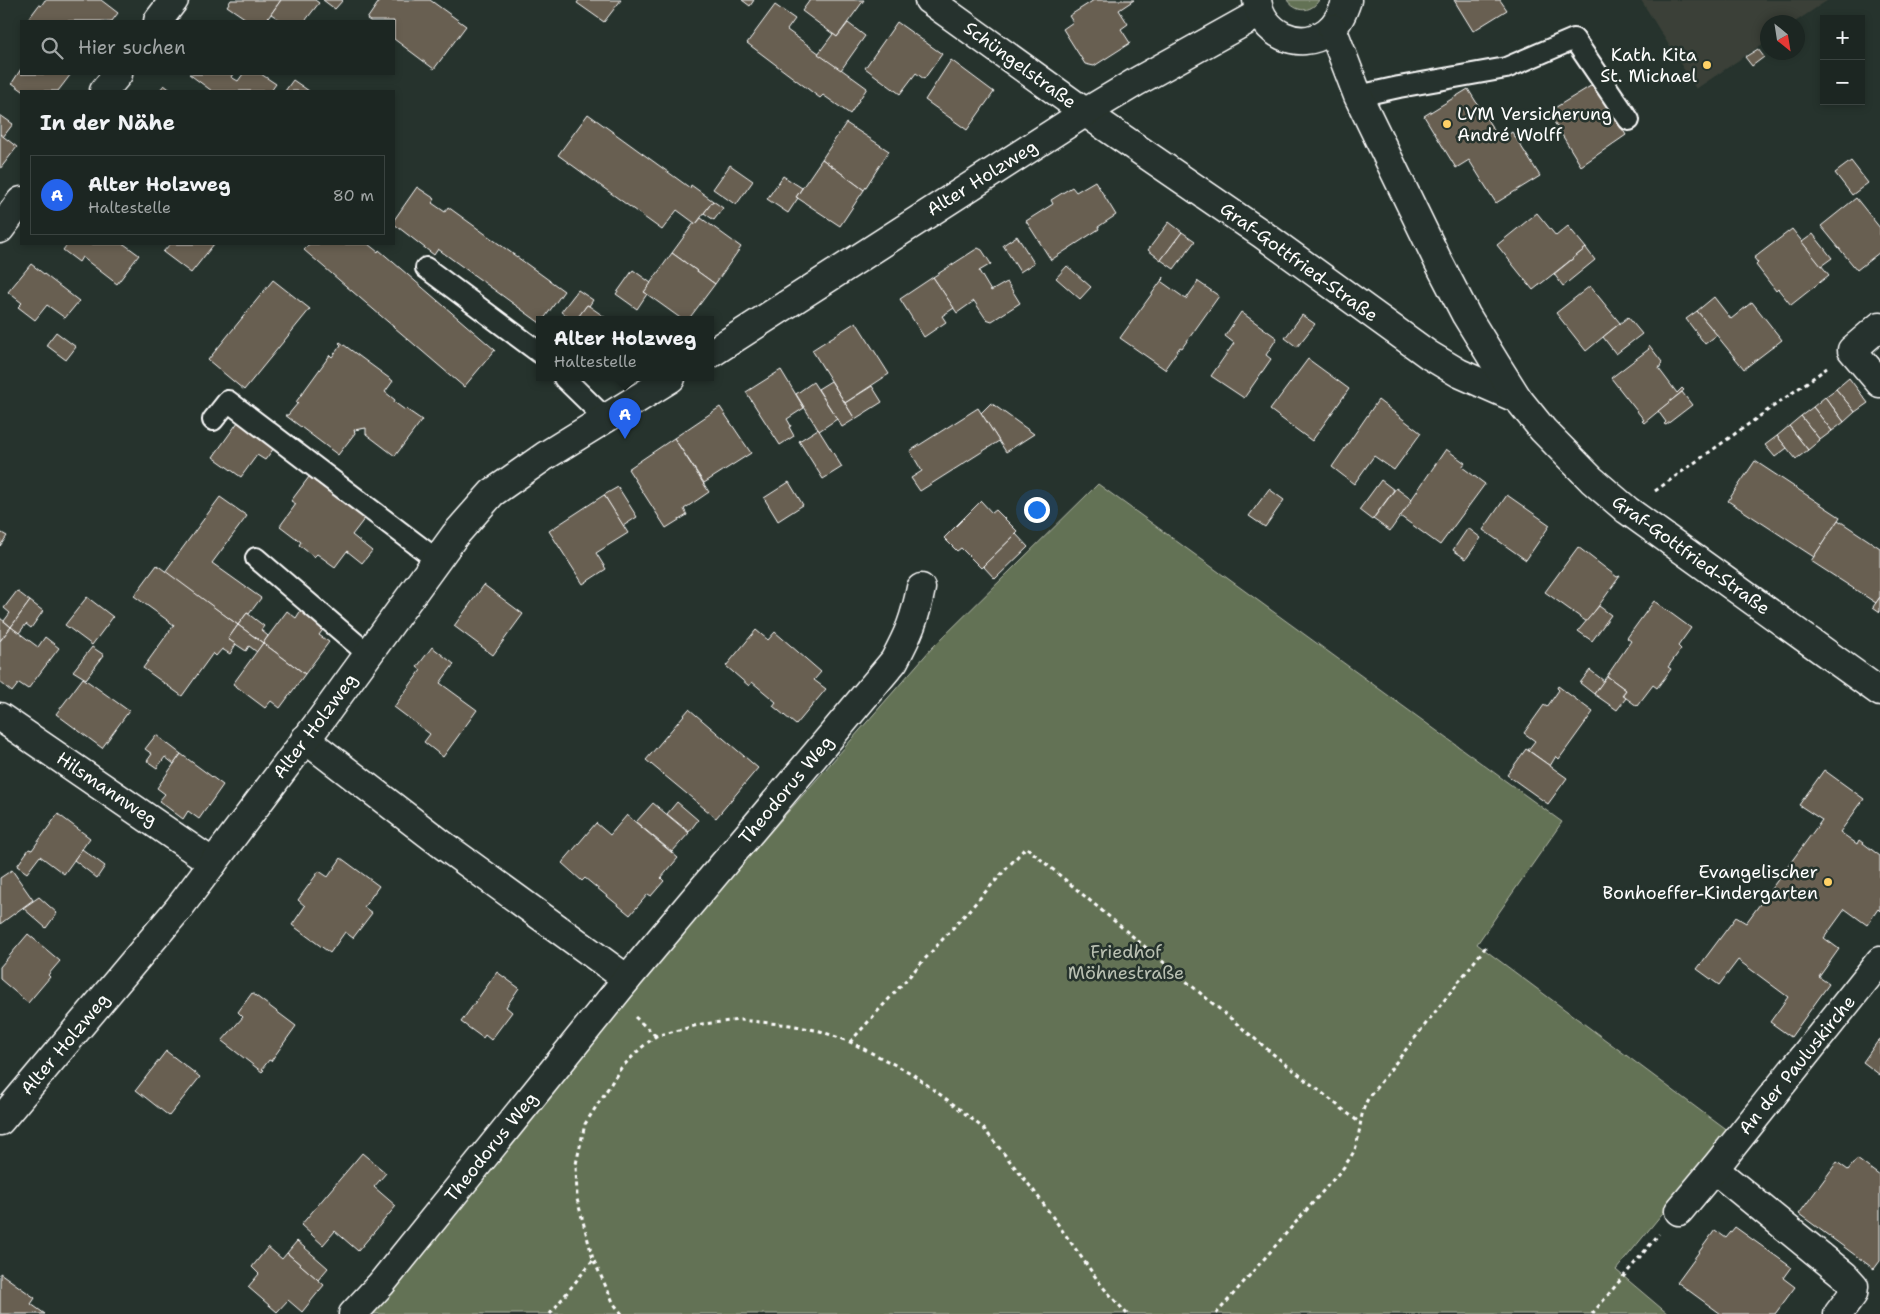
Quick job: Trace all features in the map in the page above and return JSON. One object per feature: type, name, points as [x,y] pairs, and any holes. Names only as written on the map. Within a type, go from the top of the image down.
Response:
[{"type":"street","points":[[159,20],[174,0]]},
{"type":"street","name":"Schüngelstraße","points":[[929,0],[1086,112]]},
{"type":"street","points":[[1259,6],[1273,30],[1285,38],[1306,40],[1318,38],[1332,28],[1341,16],[1347,0]]},
{"type":"street","name":"Alter Holzweg","points":[[714,351],[1086,112],[1259,6]]},
{"type":"street","name":"Graf-Gottfried-Straße","points":[[1332,28],[1358,96],[1438,261],[1466,315],[1518,399],[1563,452],[1627,510],[1880,692]]},
{"type":"street","points":[[105,90],[117,75]]},
{"type":"street","name":"Graf-Gottfried-Straße","points":[[1086,112],[1262,234],[1429,355],[1458,373],[1518,399]]},
{"type":"street","points":[[0,229],[20,202]]},
{"type":"street","points":[[1880,326],[1852,350],[1880,383]]},
{"type":"street","name":"Alter Holzweg","points":[[0,1121],[179,908],[455,534],[492,493],[545,456],[666,381]]},
{"type":"street","name":"Theodorus Weg","points":[[353,1314],[381,1284],[627,979],[894,661],[909,634],[921,588]]},
{"type":"street","name":"Hilsmannweg","points":[[0,717],[213,863]]},
{"type":"street","points":[[305,739],[443,844],[627,979]]},
{"type":"street","name":"An der Pauluskirche","points":[[1679,1211],[1880,961]]},
{"type":"street","points":[[1714,1169],[1844,1275],[1854,1286],[1853,1294],[1838,1314]]},
{"type":"lane","points":[[1358,96],[1399,86],[1506,68],[1574,39],[1629,120]]},
{"type":"lane","points":[[426,268],[536,350]]},
{"type":"lane","points":[[567,381],[605,418]]},
{"type":"lane","points":[[213,420],[228,401],[437,560]]},
{"type":"lane","points":[[256,558],[368,654]]},
{"type":"path","points":[[1627,510],[1852,350]]},
{"type":"path","points":[[850,1042],[1026,847],[1273,1054],[1360,1123]]},
{"type":"path","points":[[1216,1314],[1344,1167],[1357,1144],[1362,1109],[1369,1097],[1488,944]]},
{"type":"path","points":[[622,1314],[614,1304],[593,1259],[577,1199],[576,1164],[585,1124],[621,1068],[656,1036],[702,1024],[740,1020],[790,1025],[820,1031],[850,1042],[911,1073],[984,1129],[1034,1191],[1102,1286],[1127,1314]]},
{"type":"path","points":[[1592,1314],[1679,1211]]},
{"type":"path","points":[[550,1314],[593,1259]]},
{"type":"shaded area","name":"Kath. Kita St. Michael","points":[[1641,0],[1828,0],[1805,15],[1760,15],[1760,46],[1696,89]]},
{"type":"green space","points":[[1287,0],[1319,0],[1312,7],[1303,10],[1295,7]]},
{"type":"green space","name":"Friedhof Möhnestraße","points":[[1098,484],[1562,822],[1477,944],[1729,1132],[1616,1270],[1668,1314],[362,1314],[653,966],[931,649]]},
{"type":"building","points":[[45,0],[101,0],[118,13],[113,20],[28,20],[39,5],[41,6]]},
{"type":"building","points":[[231,0],[281,0],[267,20],[248,20],[227,6]]},
{"type":"building","points":[[281,0],[315,0],[319,3],[306,20],[280,20],[271,14]]},
{"type":"building","points":[[323,0],[343,0],[335,9]]},
{"type":"building","points":[[380,0],[430,0],[466,26],[434,69],[395,40],[395,20],[367,19]]},
{"type":"building","points":[[579,0],[621,0],[604,22],[577,3]]},
{"type":"building","points":[[742,0],[754,0],[750,6]]},
{"type":"building","points":[[810,0],[864,0],[837,37],[802,11]]},
{"type":"building","points":[[1094,0],[1134,0],[1119,10],[1128,24],[1121,29],[1130,43],[1094,66],[1085,64],[1063,29],[1073,22],[1069,16]]},
{"type":"building","points":[[1454,0],[1500,0],[1507,10],[1473,31]]},
{"type":"building","points":[[775,5],[795,19],[787,30],[867,88],[850,114],[823,95],[820,98],[747,43]]},
{"type":"building","points":[[897,22],[942,54],[924,79],[916,73],[900,94],[865,68]]},
{"type":"building","points":[[848,23],[865,36],[841,70],[818,54],[833,34],[837,37]]},
{"type":"building","points":[[1758,49],[1760,52],[1760,60],[1752,66],[1745,57]]},
{"type":"building","points":[[951,60],[994,92],[967,130],[925,100]]},
{"type":"building","points":[[20,71],[20,75],[70,75],[59,90],[22,90],[12,83]]},
{"type":"building","points":[[190,75],[232,75],[231,77],[238,81],[242,75],[262,75],[276,84],[272,90],[211,90]]},
{"type":"building","points":[[293,80],[308,90],[286,90]]},
{"type":"building","points":[[1594,84],[1626,135],[1581,166],[1548,112]]},
{"type":"building","points":[[164,85],[171,90],[160,90]]},
{"type":"building","points":[[1468,89],[1500,140],[1512,132],[1540,176],[1496,203],[1469,160],[1456,168],[1424,116]]},
{"type":"building","points":[[588,114],[690,188],[691,185],[713,201],[696,224],[677,210],[662,230],[558,155]]},
{"type":"building","points":[[0,115],[13,124],[3,137],[0,134]]},
{"type":"building","points":[[846,123],[889,151],[864,190],[822,159]]},
{"type":"building","points":[[0,134],[17,147],[0,169]]},
{"type":"building","points":[[822,159],[864,190],[840,226],[796,197]]},
{"type":"building","points":[[1851,161],[1868,183],[1852,195],[1835,173]]},
{"type":"building","points":[[730,165],[753,181],[736,205],[713,189]]},
{"type":"building","points":[[783,176],[802,188],[788,213],[767,199]]},
{"type":"building","points":[[1095,181],[1116,215],[1098,227],[1099,229],[1051,260],[1026,221],[1053,204],[1051,200],[1072,187],[1076,192]]},
{"type":"building","points":[[417,187],[435,199],[432,203],[445,212],[448,207],[564,291],[546,316],[536,316],[536,320],[438,249],[434,255],[395,225],[395,219]]},
{"type":"building","points":[[1856,198],[1880,228],[1880,252],[1857,270],[1821,226]]},
{"type":"building","points":[[713,201],[723,208],[714,220],[704,213]]},
{"type":"building","points":[[1537,213],[1556,236],[1568,226],[1586,248],[1533,290],[1497,245]]},
{"type":"building","points":[[701,218],[741,247],[715,284],[672,253],[694,223],[696,224]]},
{"type":"building","points":[[1169,222],[1182,232],[1161,260],[1148,250]]},
{"type":"building","points":[[1792,229],[1829,275],[1791,305],[1778,289],[1776,291],[1756,265],[1758,263],[1754,258]]},
{"type":"building","points":[[1182,232],[1195,241],[1174,269],[1161,260]]},
{"type":"building","points":[[1813,234],[1832,258],[1821,266],[1802,242]]},
{"type":"building","points":[[1017,236],[1034,263],[1020,272],[1003,245]]},
{"type":"building","points":[[125,245],[139,255],[117,284],[82,257],[79,262],[63,250],[66,246]]},
{"type":"building","points":[[169,245],[213,245],[191,273],[163,252]]},
{"type":"building","points":[[308,245],[369,245],[378,252],[379,250],[495,350],[464,387],[304,250]]},
{"type":"building","points":[[978,248],[982,250],[991,264],[979,271],[991,291],[1007,282],[1020,303],[992,321],[986,319],[974,301],[957,313],[933,277]]},
{"type":"building","points":[[1586,248],[1595,260],[1563,286],[1554,274]]},
{"type":"building","points":[[672,253],[715,284],[691,316],[677,316],[644,292]]},
{"type":"building","points":[[31,264],[79,301],[65,318],[47,305],[35,320],[18,307],[22,303],[8,292]]},
{"type":"building","points":[[1067,266],[1091,287],[1080,299],[1056,278]]},
{"type":"building","points":[[633,270],[651,283],[644,292],[647,294],[637,309],[616,294]]},
{"type":"building","points":[[933,277],[954,308],[942,316],[946,322],[924,337],[900,299]]},
{"type":"building","points":[[1164,277],[1162,282],[1186,299],[1197,281],[1219,296],[1182,348],[1180,347],[1166,367],[1166,370],[1120,338]]},
{"type":"building","points":[[273,280],[310,309],[244,390],[208,360]]},
{"type":"building","points":[[1590,286],[1620,323],[1586,351],[1556,313]]},
{"type":"building","points":[[578,290],[593,300],[579,316],[567,316],[561,312]]},
{"type":"building","points":[[1714,297],[1731,319],[1752,302],[1782,340],[1744,369],[1697,311]]},
{"type":"building","points":[[587,305],[603,316],[579,316]]},
{"type":"building","points":[[1697,311],[1717,335],[1705,344],[1686,319]]},
{"type":"building","points":[[1241,312],[1277,338],[1266,355],[1271,359],[1244,398],[1211,376],[1234,343],[1225,336]]},
{"type":"building","points":[[1302,315],[1315,324],[1297,347],[1285,338]]},
{"type":"building","points":[[1628,317],[1642,334],[1616,354],[1603,337]]},
{"type":"building","points":[[856,322],[889,374],[845,403],[812,350]]},
{"type":"building","points":[[56,332],[76,347],[66,360],[46,345]]},
{"type":"building","points":[[340,342],[393,381],[385,392],[395,400],[394,402],[422,420],[395,456],[366,434],[366,428],[354,430],[355,433],[338,455],[285,415],[288,415],[298,403],[296,402],[330,355],[332,357],[341,345]]},
{"type":"building","points":[[1649,345],[1662,362],[1659,369],[1677,393],[1682,388],[1684,390],[1644,423],[1642,421],[1644,420],[1611,378],[1649,349],[1647,347]]},
{"type":"building","points":[[1308,359],[1349,389],[1312,441],[1270,410]]},
{"type":"building","points":[[781,370],[804,408],[787,419],[794,436],[780,445],[746,392]]},
{"type":"building","points":[[1849,378],[1868,403],[1855,412],[1836,389]]},
{"type":"building","points":[[831,381],[855,419],[842,427],[818,389]]},
{"type":"building","points":[[813,382],[837,419],[819,431],[796,394]]},
{"type":"building","points":[[872,386],[882,402],[855,419],[845,403]]},
{"type":"building","points":[[1836,389],[1855,412],[1844,422],[1825,397]]},
{"type":"building","points":[[1682,392],[1692,405],[1666,425],[1664,424],[1666,422],[1658,411]]},
{"type":"building","points":[[1825,397],[1844,422],[1832,431],[1813,407]]},
{"type":"building","points":[[1378,400],[1421,433],[1394,470],[1374,456],[1354,484],[1332,467]]},
{"type":"building","points":[[991,403],[1034,434],[1006,452],[981,413]]},
{"type":"building","points":[[720,407],[751,453],[704,483],[674,438]]},
{"type":"building","points":[[1813,407],[1832,431],[1820,440],[1801,416]]},
{"type":"building","points":[[978,408],[999,441],[920,491],[911,478],[922,471],[910,451]]},
{"type":"building","points":[[1801,416],[1820,440],[1808,450],[1789,426]]},
{"type":"building","points":[[238,422],[274,448],[265,460],[257,455],[241,477],[213,457]]},
{"type":"building","points":[[1789,426],[1808,450],[1796,459],[1777,436]]},
{"type":"building","points":[[818,429],[842,467],[823,479],[799,441]]},
{"type":"building","points":[[1777,436],[1787,448],[1775,457],[1765,445]]},
{"type":"building","points":[[674,438],[709,492],[684,509],[687,515],[666,528],[628,469]]},
{"type":"building","points":[[1446,449],[1465,463],[1462,467],[1485,484],[1440,545],[1400,516]]},
{"type":"building","points":[[1755,461],[1840,517],[1814,557],[1728,501]]},
{"type":"building","points":[[309,477],[332,494],[334,491],[349,501],[346,505],[365,518],[352,535],[372,551],[362,563],[347,551],[335,567],[317,554],[314,557],[299,545],[301,542],[280,526],[296,504],[291,501]]},
{"type":"building","points":[[1381,480],[1394,490],[1372,520],[1359,510]]},
{"type":"building","points":[[789,482],[803,505],[778,521],[764,498]]},
{"type":"building","points":[[618,487],[637,517],[623,526],[604,495]]},
{"type":"building","points":[[1396,488],[1412,500],[1390,531],[1373,519]]},
{"type":"building","points":[[1269,489],[1284,500],[1265,527],[1249,516]]},
{"type":"building","points":[[604,495],[628,533],[596,553],[606,569],[583,584],[549,531]]},
{"type":"building","points":[[1507,495],[1550,525],[1526,560],[1483,530]]},
{"type":"building","points":[[220,497],[247,516],[212,563],[261,598],[238,625],[165,572]]},
{"type":"building","points":[[981,501],[992,513],[996,510],[1018,532],[981,568],[961,548],[957,551],[944,538]]},
{"type":"building","points":[[1838,520],[1880,548],[1880,597],[1876,603],[1811,561]]},
{"type":"building","points":[[1468,528],[1481,538],[1466,559],[1453,550]]},
{"type":"building","points":[[0,532],[7,536],[0,546]]},
{"type":"building","points":[[1016,534],[1028,547],[995,579],[983,566]]},
{"type":"building","points":[[1578,547],[1617,577],[1620,576],[1587,622],[1545,592]]},
{"type":"building","points":[[157,565],[238,625],[228,639],[236,644],[230,654],[222,649],[216,656],[213,653],[182,696],[143,668],[174,625],[134,596]]},
{"type":"building","points":[[484,585],[523,614],[493,655],[454,626]]},
{"type":"building","points":[[17,591],[30,601],[11,627],[4,621],[10,613],[4,608]]},
{"type":"building","points":[[87,597],[113,617],[92,645],[65,625]]},
{"type":"building","points":[[1880,597],[1880,612],[1873,607]]},
{"type":"building","points":[[30,601],[43,611],[31,628],[26,624],[19,633],[11,627]]},
{"type":"building","points":[[1654,601],[1691,628],[1678,646],[1681,649],[1668,667],[1671,669],[1657,688],[1653,685],[1637,706],[1622,695],[1626,690],[1607,676],[1631,641],[1627,638]]},
{"type":"building","points":[[1599,606],[1611,615],[1592,641],[1578,631]]},
{"type":"building","points":[[301,610],[325,627],[319,635],[329,642],[305,674],[263,643],[287,611],[296,618]]},
{"type":"building","points":[[247,613],[264,626],[261,630],[268,636],[263,643],[238,625]]},
{"type":"building","points":[[0,618],[11,627],[0,641]]},
{"type":"building","points":[[238,625],[263,643],[257,652],[249,646],[246,651],[228,639]]},
{"type":"building","points":[[11,627],[38,647],[45,637],[59,648],[28,689],[19,683],[12,692],[0,682],[0,641]]},
{"type":"building","points":[[756,630],[768,640],[775,632],[821,672],[814,680],[826,689],[796,725],[773,706],[776,702],[752,682],[749,686],[726,666]]},
{"type":"building","points":[[263,643],[305,674],[280,708],[271,701],[265,708],[233,684]]},
{"type":"building","points":[[92,647],[104,655],[86,679],[73,671]]},
{"type":"building","points":[[432,647],[454,664],[440,683],[477,710],[443,757],[424,742],[430,734],[394,707],[421,670],[417,667]]},
{"type":"building","points":[[1590,670],[1604,681],[1594,694],[1580,683]]},
{"type":"building","points":[[1607,676],[1626,690],[1622,695],[1626,698],[1617,710],[1594,694]]},
{"type":"building","points":[[83,678],[129,711],[102,748],[56,714]]},
{"type":"building","points":[[1558,686],[1593,712],[1559,759],[1556,756],[1550,766],[1528,750],[1535,741],[1524,733],[1544,705],[1547,707],[1559,690]]},
{"type":"building","points":[[689,709],[758,768],[716,818],[646,760]]},
{"type":"building","points":[[156,735],[181,754],[174,764],[165,757],[157,768],[147,761],[152,754],[145,749]]},
{"type":"building","points":[[1526,749],[1567,778],[1548,804],[1507,775]]},
{"type":"building","points":[[181,754],[223,785],[199,819],[188,811],[183,819],[159,801],[165,794],[157,788]]},
{"type":"building","name":"Evangelischer Bonhoeffer-Kindergarten","points":[[1824,770],[1864,799],[1840,832],[1857,844],[1859,840],[1880,856],[1880,911],[1878,909],[1867,925],[1845,909],[1824,938],[1839,949],[1819,977],[1829,984],[1791,1037],[1770,1022],[1788,997],[1738,960],[1719,985],[1697,969],[1736,917],[1746,923],[1822,820],[1799,805]]},
{"type":"building","points":[[677,802],[698,820],[689,832],[667,814]]},
{"type":"building","points":[[653,803],[689,833],[672,852],[636,822]]},
{"type":"building","points":[[58,814],[90,838],[64,874],[40,856],[27,873],[17,866],[29,849],[32,850]]},
{"type":"building","points":[[627,815],[678,858],[661,878],[664,881],[651,896],[648,894],[630,915],[585,878],[582,881],[562,863],[596,823],[610,835]]},
{"type":"building","points":[[82,849],[105,866],[97,878],[74,860]]},
{"type":"building","points":[[341,858],[379,886],[364,907],[372,913],[353,938],[345,932],[330,953],[292,925],[305,906],[298,900],[319,871],[328,877]]},
{"type":"building","points":[[12,870],[33,900],[0,924],[0,878]]},
{"type":"building","points":[[39,897],[57,913],[46,928],[23,908]]},
{"type":"building","points":[[28,934],[60,961],[48,975],[50,977],[28,1003],[0,979],[0,967]]},
{"type":"building","points":[[497,972],[519,988],[506,1007],[512,1012],[491,1040],[485,1035],[483,1038],[461,1022]]},
{"type":"building","points":[[252,993],[296,1026],[271,1061],[269,1060],[262,1069],[264,1070],[262,1072],[222,1041],[243,1017],[238,1012]]},
{"type":"building","points":[[1880,1038],[1880,1075],[1863,1062]]},
{"type":"building","points":[[166,1051],[200,1077],[169,1116],[136,1090]]},
{"type":"building","points":[[362,1153],[386,1173],[374,1187],[396,1206],[358,1251],[335,1231],[323,1245],[301,1225]]},
{"type":"building","points":[[1857,1159],[1880,1176],[1880,1261],[1874,1269],[1799,1214],[1837,1162],[1848,1170]]},
{"type":"building","points":[[1735,1227],[1791,1267],[1783,1278],[1795,1287],[1775,1314],[1721,1314],[1677,1282],[1715,1230],[1726,1238]]},
{"type":"building","points":[[297,1241],[328,1268],[318,1280],[287,1253]]},
{"type":"building","points":[[268,1247],[282,1259],[287,1253],[324,1285],[302,1312],[288,1300],[277,1312],[248,1287],[259,1274],[252,1267]]},
{"type":"building","points":[[0,1273],[35,1298],[31,1304],[45,1314],[0,1314]]},
{"type":"place","name":"Kath. Kita St. Michael","points":[[1707,65]]},
{"type":"place","name":"LVM Versicherung André Wolff","points":[[1447,124]]},
{"type":"place","name":"Alter Holzweg","points":[[625,439]]},
{"type":"place","name":"Evangelischer Bonhoeffer-Kindergarten","points":[[1828,882]]}]
